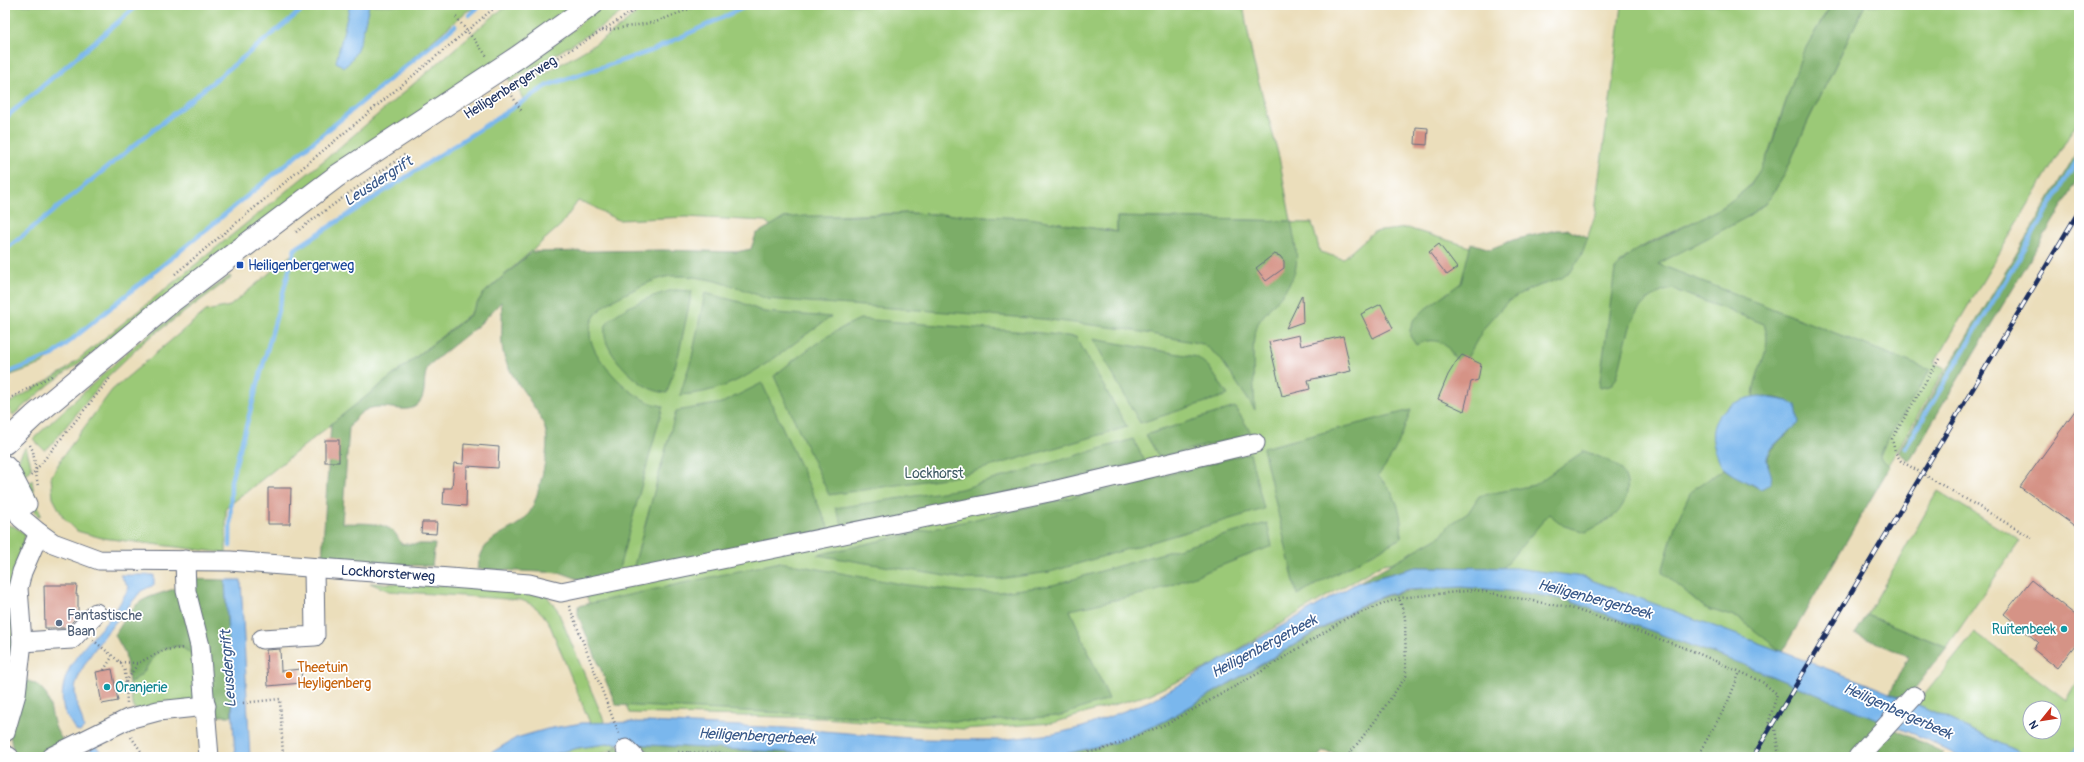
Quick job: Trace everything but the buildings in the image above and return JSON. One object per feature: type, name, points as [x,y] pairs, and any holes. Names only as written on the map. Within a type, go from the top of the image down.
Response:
[{"type":"main road","name":"Heiligenbergerweg","points":[[12,436],[172,302],[337,176],[518,57],[591,5]]},
{"type":"street","points":[[561,592],[1049,492],[1255,443]]},
{"type":"street","points":[[5,465],[9,469],[12,489],[30,510],[39,533],[22,572],[18,588],[22,642],[16,694],[5,732]]},
{"type":"street","name":"Lockhorsterweg","points":[[39,533],[53,543],[99,560],[230,561],[529,584],[561,592]]},
{"type":"street","points":[[185,560],[186,591],[200,646],[209,757]]},
{"type":"street","points":[[262,639],[315,636],[314,568]]},
{"type":"street","points":[[22,642],[72,639],[96,613]]},
{"type":"street","points":[[1858,757],[1890,725],[1914,696]]},
{"type":"street","points":[[51,757],[131,718],[158,711],[206,706]]},
{"type":"street","points":[[5,755],[9,757]]},
{"type":"path","points":[[168,279],[412,75],[493,9],[502,5]]},
{"type":"path","name":"Heiligenbergerweg","points":[[471,112],[635,10],[638,5]]},
{"type":"path","points":[[600,31],[656,22],[699,5]]},
{"type":"path","points":[[513,98],[522,112]]},
{"type":"path","points":[[294,234],[352,191],[408,153]]},
{"type":"path","points":[[1939,359],[1892,439],[1895,452],[1901,461],[2032,538]]},
{"type":"path","points":[[5,401],[59,371]]},
{"type":"path","points":[[12,489],[37,470],[115,374]]},
{"type":"path","points":[[12,436],[33,451],[37,470],[38,489]]},
{"type":"path","points":[[1068,757],[1104,749],[1169,723],[1259,673],[1347,618],[1399,598],[1476,590],[1574,609],[1688,649],[1761,681],[1776,694],[1768,725],[1775,729],[1779,757]]},
{"type":"path","points":[[561,592],[566,600],[586,649],[607,707],[630,753]]},
{"type":"path","points":[[1347,757],[1375,722],[1406,676],[1405,617],[1399,598]]},
{"type":"path","points":[[91,638],[119,662],[125,671],[128,706],[131,718],[128,729],[132,740],[145,757]]},
{"type":"path","points":[[119,662],[138,663],[165,650],[200,646]]},
{"type":"path","points":[[104,670],[112,657]]},
{"type":"path","points":[[126,682],[138,663]]},
{"type":"path","points":[[1697,757],[1727,704],[1740,672]]},
{"type":"path","points":[[229,704],[280,699],[283,757]]},
{"type":"path","points":[[672,757],[678,752],[808,757]]},
{"type":"path","points":[[688,752],[688,757]]},
{"type":"path","points":[[688,752],[695,757]]},
{"type":"green space","points":[[5,5],[481,5],[467,11],[321,137],[42,364],[5,377]]},
{"type":"green space","points":[[513,5],[575,5],[50,384],[13,415],[6,405],[64,371],[327,158],[480,27],[501,10]]},
{"type":"green space","points":[[599,5],[631,5],[607,23],[510,82],[508,77],[572,31]]},
{"type":"green space","points":[[643,5],[1243,5],[1253,60],[1279,157],[1291,221],[1117,217],[1117,232],[984,216],[908,213],[784,218],[772,227],[765,221],[686,217],[619,220],[590,205],[578,201],[561,225],[483,294],[470,314],[226,508],[226,553],[102,538],[77,531],[63,517],[53,498],[51,477],[63,456],[112,390],[206,311],[230,306],[297,250],[524,101],[518,89],[602,40],[632,17]]},
{"type":"green space","name":"Lockhorst","points":[[1622,5],[1831,5],[1807,47],[1767,157],[1754,180],[1738,196],[1726,205],[1645,245],[1629,255],[1619,264],[1736,222],[1751,215],[1770,198],[1785,174],[1808,121],[1865,5],[2079,5],[2079,119],[1934,363],[1946,368],[1780,646],[1771,643],[1782,652],[1583,577],[1503,568],[1511,557],[1461,554],[1382,564],[1215,664],[1150,694],[1053,723],[963,729],[823,718],[629,713],[577,570],[541,411],[533,255],[755,252],[1121,237],[1120,220],[1312,223],[1320,252],[1343,259],[1373,232],[1407,228],[1484,251],[1568,229],[1586,242],[1595,215]]},
{"type":"green space","points":[[1831,5],[1865,5],[1808,121],[1785,174],[1770,198],[1751,215],[1658,264],[1930,370],[1886,442],[1880,456],[1881,460],[1890,466],[1782,652],[1740,619],[1705,608],[1662,572],[1675,526],[1691,491],[1724,469],[1760,489],[1769,465],[1767,461],[1773,448],[1790,432],[1788,401],[1776,398],[1753,397],[1754,387],[1767,343],[1764,324],[1672,289],[1657,294],[1645,302],[1637,312],[1631,324],[1616,379],[1610,386],[1599,388],[1615,269],[1631,253],[1723,207],[1750,186],[1769,152],[1802,54]]},
{"type":"green space","points":[[2079,149],[2079,178],[1909,461],[1898,452]]},
{"type":"green space","points":[[908,213],[1029,218],[1117,232],[1117,217],[1291,221],[1297,255],[1295,272],[1285,290],[1260,320],[1254,334],[1253,367],[1255,410],[1220,358],[1203,344],[1125,329],[1042,319],[767,299],[733,286],[697,277],[668,277],[646,284],[608,303],[597,313],[592,321],[590,330],[593,347],[603,363],[615,377],[637,396],[649,402],[663,406],[617,576],[581,580],[562,573],[478,569],[481,556],[486,546],[493,539],[519,523],[527,516],[533,506],[539,489],[547,448],[546,431],[542,420],[513,375],[504,356],[502,343],[501,302],[480,324],[429,365],[425,375],[422,399],[419,403],[412,408],[404,409],[377,407],[367,409],[358,416],[349,428],[342,523],[385,526],[397,535],[401,544],[435,544],[432,566],[374,564],[322,559],[331,424],[470,315],[483,294],[532,252],[663,250],[736,252],[751,249],[756,234],[784,218]]},
{"type":"green space","points":[[1556,230],[1568,230],[1588,237],[1581,256],[1572,270],[1562,278],[1530,289],[1507,302],[1484,328],[1467,358],[1458,361],[1447,347],[1439,342],[1427,341],[1416,345],[1410,336],[1413,321],[1425,309],[1461,283],[1471,243],[1490,249],[1513,240]]},
{"type":"green space","points":[[230,276],[231,278],[146,340],[106,378],[49,447],[44,450],[33,439],[136,344]]},
{"type":"green space","points":[[674,290],[692,291],[679,353],[667,393],[649,388],[642,384],[616,360],[606,340],[605,330],[608,322],[620,312],[658,294]]},
{"type":"green space","points":[[705,293],[740,302],[764,312],[831,317],[761,367],[743,378],[724,386],[703,392],[680,395],[692,357]]},
{"type":"green space","points":[[860,319],[1076,337],[1127,427],[958,476],[829,495],[774,376],[826,337]]},
{"type":"green space","points":[[1093,339],[1197,357],[1209,367],[1228,395],[1140,423]]},
{"type":"green space","points":[[762,383],[831,533],[632,573],[676,411],[722,403]]},
{"type":"green space","points":[[1235,407],[1250,431],[1249,435],[1159,457],[1146,435]]},
{"type":"green space","points":[[1411,410],[1398,444],[1378,476],[1394,496],[1397,504],[1401,520],[1401,538],[1297,595],[1263,448]]},
{"type":"green space","points":[[1133,439],[1145,461],[845,530],[835,508],[961,489]]},
{"type":"green space","points":[[26,447],[32,469],[20,480],[18,463]]},
{"type":"green space","points":[[1584,451],[1612,463],[1620,469],[1626,480],[1627,492],[1623,504],[1616,514],[1602,524],[1586,532],[1564,526],[1549,514],[1503,568],[1416,567],[1357,583],[1442,535],[1449,525],[1468,513],[1479,496],[1534,485]]},
{"type":"green space","points":[[1250,453],[1264,509],[1050,572],[999,579],[964,579],[817,555],[1157,478]]},
{"type":"green space","points":[[32,480],[34,495],[41,515],[38,516],[24,489]]},
{"type":"green space","points":[[1938,491],[2020,541],[1947,647],[1867,615]]},
{"type":"green space","points":[[1267,523],[1272,546],[1156,591],[1070,610],[1109,699],[1059,716],[974,722],[616,705],[578,615],[578,606],[780,562],[901,584],[964,592],[1000,592],[1053,585]]},
{"type":"green space","points":[[5,524],[15,527],[25,534],[12,627],[12,660],[5,713]]},
{"type":"green space","points":[[182,579],[225,580],[232,716],[213,716],[191,710],[197,666],[194,657],[181,646],[166,648],[158,652],[143,673],[129,683],[125,653],[115,635],[134,607],[140,602],[154,595],[177,588]]},
{"type":"green space","points":[[370,583],[447,585],[546,595],[557,609],[605,723],[590,723],[549,623],[534,606],[521,600],[389,591]]},
{"type":"green space","points":[[1461,587],[1523,592],[1567,600],[1742,664],[1888,723],[1853,757],[1335,757],[1337,754],[1323,751],[1318,757],[1052,757],[1116,742],[1165,721],[1365,604],[1377,599],[1412,591]]},
{"type":"green space","points":[[1867,615],[1947,647],[1906,700],[1890,693],[1908,656],[1855,634]]},
{"type":"green space","points":[[1975,632],[2066,700],[2079,677],[2079,745],[2067,757],[2029,757],[1917,704]]},
{"type":"green space","points":[[181,646],[188,652],[196,666],[191,710],[136,711],[132,703],[129,683],[143,673],[157,652],[166,648]]},
{"type":"green space","points":[[25,680],[34,683],[45,692],[50,704],[56,729],[70,750],[64,757],[14,756],[9,730]]},
{"type":"green space","points":[[1892,728],[1944,753],[1939,757],[1863,757]]},
{"type":"green space","points":[[613,743],[618,745],[601,754],[592,756],[541,757],[578,748]]},
{"type":"green space","points":[[633,744],[872,757],[649,757],[647,750]]},
{"type":"green space","points":[[618,745],[625,757],[609,757],[609,753]]},
{"type":"water","points":[[350,5],[369,5],[361,39],[354,56],[344,67],[336,62]]},
{"type":"water","points":[[1760,396],[1788,401],[1796,406],[1799,423],[1774,445],[1767,456],[1771,480],[1766,486],[1760,489],[1733,475],[1723,467],[1715,450],[1713,428],[1722,412],[1730,406],[1739,401]]},
{"type":"water","name":"Heiligenbergerbeek","points":[[1416,567],[1515,568],[1583,577],[1865,683],[1923,707],[2029,757],[1960,757],[1921,737],[1742,664],[1567,600],[1523,592],[1461,587],[1407,590],[1386,595],[1365,603],[1165,721],[1116,742],[1052,757],[872,757],[613,743],[578,748],[541,757],[484,757],[516,738],[547,729],[582,723],[647,722],[786,728],[921,739],[999,740],[1054,734],[1083,727],[1152,700],[1357,583]]},
{"type":"water","points":[[120,575],[154,575],[154,585],[141,591],[101,640],[82,668],[75,692],[84,728],[80,732],[76,731],[66,716],[63,706],[62,692],[65,680],[76,657],[111,617],[129,588]]},
{"type":"water","points":[[225,580],[241,580],[250,757],[235,757]]},
{"type":"water","points":[[2079,745],[2079,757],[2067,757]]},
{"type":"water","points":[[95,746],[107,757],[94,757],[90,750]]},
{"type":"waterway","points":[[5,118],[138,5]]},
{"type":"waterway","points":[[5,250],[308,5]]},
{"type":"waterway","points":[[469,15],[481,5]]},
{"type":"waterway","name":"Leusdergrift","points":[[230,546],[231,481],[295,249],[548,85],[651,51],[749,5]]},
{"type":"waterway","points":[[5,374],[53,355],[455,26]]},
{"type":"waterway","points":[[1906,447],[2079,157]]},
{"type":"railway","points":[[1753,757],[2079,211]]},
{"type":"place","name":"Heiligenbergerweg","points":[[240,265]]},
{"type":"place","name":"Fantastische Baan","points":[[59,623]]},
{"type":"place","name":"Ruitenbeek","points":[[2064,629]]},
{"type":"place","name":"Theetuin Heyligenberg","points":[[289,675]]},
{"type":"place","name":"Oranjerie","points":[[107,687]]}]
